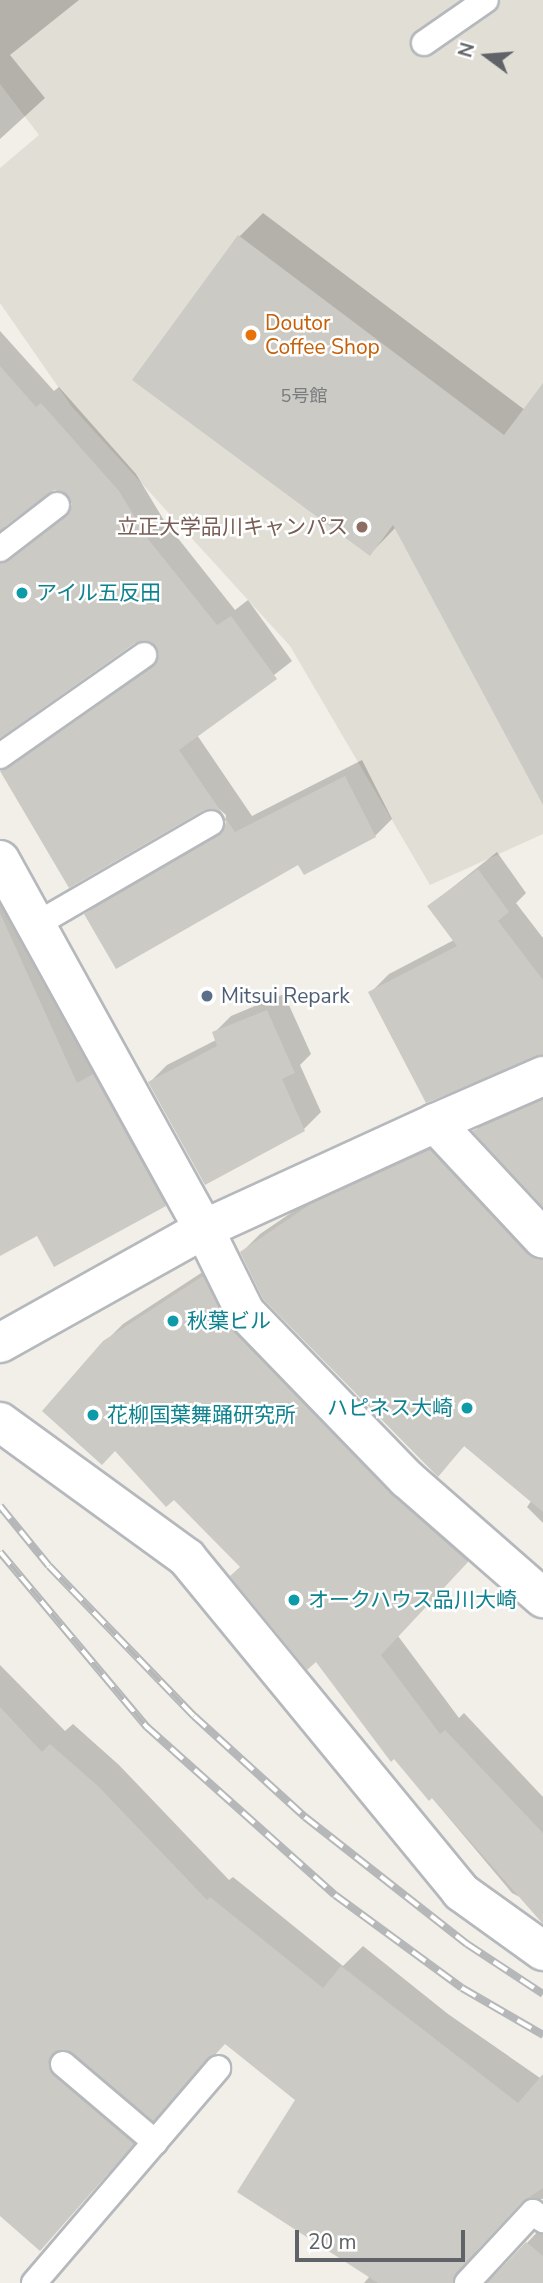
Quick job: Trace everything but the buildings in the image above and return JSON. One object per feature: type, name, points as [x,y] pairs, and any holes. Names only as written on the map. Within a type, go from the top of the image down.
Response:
[{"type":"street","points":[[0,860],[204,1228],[244,1312],[306,1380],[407,1479],[543,1598]]},
{"type":"street","points":[[0,1343],[204,1228],[543,1076]]},
{"type":"street","points":[[435,1123],[543,1240]]},
{"type":"street","points":[[0,1422],[187,1558],[461,1892],[543,1951]]},
{"type":"lane","points":[[424,43],[486,0]]},
{"type":"lane","points":[[0,549],[57,505]]},
{"type":"lane","points":[[0,756],[144,655]]},
{"type":"lane","points":[[37,924],[211,823]]},
{"type":"lane","points":[[63,2064],[155,2142]]},
{"type":"lane","points":[[34,2283],[218,2068]]},
{"type":"lane","points":[[467,2283],[533,2212],[543,2220]]},
{"type":"shaded area","name":"立正大学品川キャンパス","points":[[0,0],[543,0],[543,834],[430,885],[290,646],[72,407],[0,303],[0,168],[39,135],[0,84]]},
{"type":"railway","points":[[0,1506],[49,1566],[194,1716],[305,1817],[467,1944],[543,1994]]},
{"type":"railway","points":[[0,1552],[147,1727],[335,1895],[462,1988],[543,2035]]},
{"type":"place","name":"Doutor Coffee Shop","points":[[251,335]]},
{"type":"place","name":"立正大学品川キャンパス","points":[[362,527]]},
{"type":"place","name":"アイル五反田","points":[[22,593]]},
{"type":"place","name":"Mitsui Repark","points":[[207,996]]},
{"type":"place","name":"秋葉ビル","points":[[173,1321]]},
{"type":"place","name":"ハピネス大崎","points":[[467,1408]]},
{"type":"place","name":"花柳国葉舞踊研究所","points":[[93,1415]]},
{"type":"place","name":"オークハウス品川大崎","points":[[294,1600]]}]
